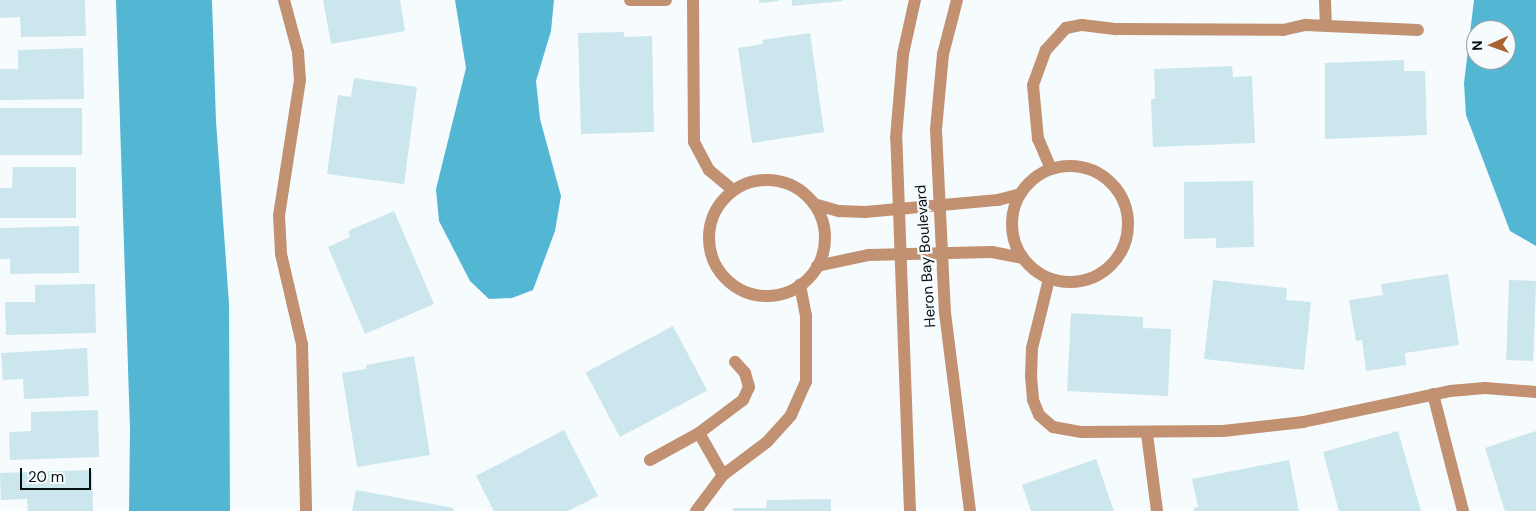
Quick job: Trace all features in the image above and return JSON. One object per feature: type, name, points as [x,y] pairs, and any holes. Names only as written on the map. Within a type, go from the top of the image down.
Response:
[{"type":"street","points":[[284,0],[298,52],[300,80],[278,215],[282,254],[302,344],[306,511]]},
{"type":"street","points":[[630,0],[666,0]]},
{"type":"street","points":[[693,0],[694,142],[709,170],[733,190]]},
{"type":"street","name":"Heron Bay Boulevard","points":[[910,511],[896,138],[903,54],[915,0]]},
{"type":"street","name":"Heron Bay Boulevard","points":[[957,0],[943,54],[936,130],[938,203],[945,313],[970,511]]},
{"type":"street","points":[[1325,0],[1326,26]]},
{"type":"street","points":[[1051,169],[1038,138],[1033,85],[1046,50],[1066,28],[1082,25],[1117,29],[1283,30],[1305,26],[1326,26],[1418,30]]},
{"type":"street","points":[[1077,167],[1090,169],[1108,180],[1120,196],[1127,214],[1127,235],[1120,254],[1106,269],[1089,279],[1069,282],[1050,279],[1034,270],[1022,258],[1012,226],[1020,194],[1033,179],[1051,169],[1077,167]]},
{"type":"street","points":[[767,179],[785,182],[801,191],[814,204],[822,220],[824,238],[817,266],[800,285],[784,293],[766,296],[748,293],[732,285],[719,272],[710,246],[712,219],[720,203],[733,190],[749,182],[767,179]]},
{"type":"street","points":[[814,204],[839,211],[998,200],[1020,194]]},
{"type":"street","points":[[817,266],[868,255],[941,252],[992,252],[1022,258]]},
{"type":"street","points":[[1050,279],[1032,348],[1033,400],[1039,415],[1053,426],[1082,432],[1147,434],[1223,431],[1303,422],[1433,394],[1485,388],[1536,392]]},
{"type":"street","points":[[696,511],[723,474],[767,442],[792,416],[806,382],[806,324],[800,285]]},
{"type":"street","points":[[650,460],[699,433],[743,400],[749,386],[745,373],[735,362]]},
{"type":"street","points":[[1433,394],[1463,511]]},
{"type":"street","points":[[699,433],[723,474]]},
{"type":"street","points":[[1147,434],[1157,511]]},
{"type":"water","points":[[116,0],[212,0],[216,121],[229,304],[230,511],[129,511],[130,429]]},
{"type":"water","points":[[455,0],[554,0],[551,31],[536,81],[540,119],[561,196],[555,231],[533,290],[512,298],[489,299],[470,281],[439,221],[436,189],[466,68]]},
{"type":"water","points":[[1474,0],[1536,0],[1536,246],[1510,231],[1466,115],[1464,83],[1466,66],[1466,70],[1516,70],[1516,20],[1472,20]]},
{"type":"building","points":[[0,0],[85,0],[86,36],[21,37],[20,17],[0,18]]},
{"type":"building","points":[[323,0],[400,0],[405,31],[331,44]]},
{"type":"building","points":[[759,0],[779,0],[779,1],[759,3]]},
{"type":"building","points":[[792,0],[843,0],[843,1],[792,6]]},
{"type":"building","points":[[624,32],[624,37],[652,36],[654,132],[581,134],[578,33]]},
{"type":"building","points":[[810,33],[824,132],[752,143],[738,48],[763,44],[762,40]]},
{"type":"building","points":[[83,48],[84,99],[0,100],[0,69],[18,69],[18,50]]},
{"type":"building","points":[[1404,60],[1404,71],[1425,71],[1427,135],[1325,139],[1325,63]]},
{"type":"building","points":[[1232,66],[1233,77],[1252,76],[1255,143],[1153,147],[1151,99],[1155,99],[1154,69]]},
{"type":"building","points":[[354,78],[417,87],[404,184],[327,174],[338,95],[351,97]]},
{"type":"building","points":[[0,108],[82,108],[82,155],[0,155]]},
{"type":"building","points":[[13,167],[76,167],[76,218],[0,218],[0,188],[12,188]]},
{"type":"building","points":[[1253,181],[1254,247],[1216,248],[1216,238],[1184,239],[1184,182]]},
{"type":"building","points":[[394,211],[434,304],[365,334],[328,247],[350,237],[348,231]]},
{"type":"building","points":[[79,226],[79,273],[10,274],[10,259],[0,259],[0,228]]},
{"type":"building","points":[[1448,274],[1459,345],[1405,353],[1406,365],[1366,371],[1362,340],[1356,341],[1349,300],[1383,295],[1381,284]]},
{"type":"building","points":[[1213,280],[1287,288],[1286,300],[1311,302],[1304,370],[1204,359]]},
{"type":"building","points":[[1509,280],[1536,281],[1533,361],[1506,360]]},
{"type":"building","points":[[95,284],[96,333],[6,335],[5,302],[35,302],[35,285]]},
{"type":"building","points":[[1071,313],[1143,317],[1143,328],[1171,329],[1168,396],[1067,391]]},
{"type":"building","points":[[673,326],[707,390],[620,437],[586,372]]},
{"type":"building","points":[[87,348],[89,396],[24,399],[23,379],[3,380],[1,353]]},
{"type":"building","points":[[414,356],[430,455],[357,467],[342,373],[366,369],[366,365]]},
{"type":"building","points":[[98,410],[99,457],[10,460],[9,432],[31,431],[31,412]]},
{"type":"building","points":[[564,430],[598,496],[568,511],[494,511],[476,476]]},
{"type":"building","points":[[1398,431],[1421,511],[1339,511],[1323,452]]},
{"type":"building","points":[[1536,431],[1536,511],[1505,511],[1485,448]]},
{"type":"building","points":[[1096,459],[1114,511],[1031,511],[1022,485]]},
{"type":"building","points":[[1289,460],[1299,511],[1194,511],[1194,508],[1198,507],[1192,479]]},
{"type":"building","points":[[92,470],[93,511],[28,511],[27,499],[1,500],[0,473]]},
{"type":"building","points":[[356,490],[454,508],[453,511],[352,511]]},
{"type":"building","points":[[831,499],[831,511],[733,511],[733,508],[766,508],[767,500]]}]
